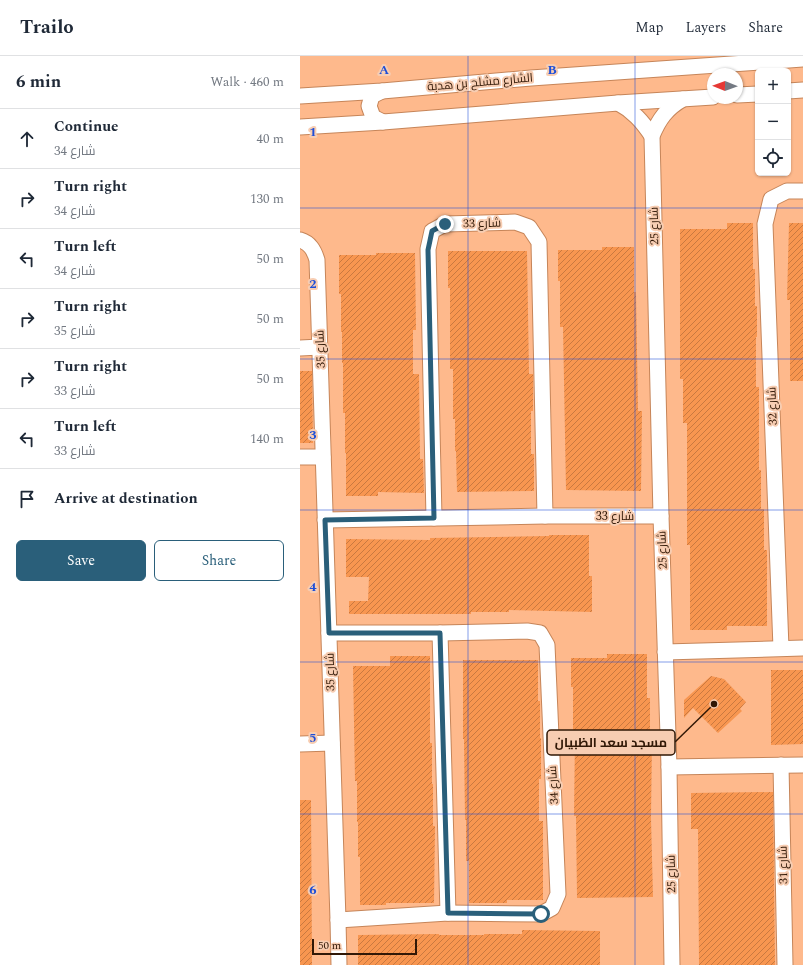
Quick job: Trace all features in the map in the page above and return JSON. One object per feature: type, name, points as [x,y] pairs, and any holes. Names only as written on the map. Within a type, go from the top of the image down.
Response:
[{"type":"street","name":"الشارع مشلح بن هدبة","points":[[300,96],[382,91],[539,77],[803,59]]},
{"type":"street","points":[[791,91],[803,90]]},
{"type":"street","points":[[382,91],[372,96],[369,106],[373,117],[383,122]]},
{"type":"street","points":[[743,95],[755,94]]},
{"type":"street","points":[[300,127],[707,97]]},
{"type":"street","name":"شارع 25","points":[[672,965],[669,767],[661,516],[652,136],[663,114],[672,105],[683,99]]},
{"type":"street","points":[[618,103],[638,116],[652,136]]},
{"type":"street","name":"شارع 32","points":[[781,648],[765,224],[771,198],[787,191],[803,191]]},
{"type":"street","name":"شارع 33","points":[[434,518],[428,250],[432,231],[445,224],[515,222],[529,227],[539,242],[545,516]]},
{"type":"street","name":"شارع 35","points":[[300,240],[304,241],[313,248],[317,260],[339,965]]},
{"type":"street","points":[[300,348],[320,347]]},
{"type":"street","points":[[300,457],[323,457]]},
{"type":"street","name":"شارع 33","points":[[325,520],[545,516],[661,516]]},
{"type":"street","name":"شارع 34","points":[[329,633],[527,631],[540,633],[547,645],[558,894],[552,908],[541,914],[448,913],[338,920]]},
{"type":"street","points":[[440,633],[448,913]]},
{"type":"street","points":[[665,652],[803,648]]},
{"type":"street","points":[[300,744],[332,744]]},
{"type":"street","name":"شارع 31","points":[[781,765],[785,965]]},
{"type":"street","points":[[669,767],[803,765]]},
{"type":"building","points":[[727,223],[753,223],[753,269],[755,269],[755,306],[757,306],[756,387],[759,387],[759,470],[761,470],[761,509],[764,509],[764,550],[767,550],[767,626],[727,626],[727,630],[690,630],[690,545],[687,545],[687,423],[683,423],[683,379],[680,379],[680,229],[727,229]]},
{"type":"building","points":[[789,223],[803,223],[803,381],[790,381],[790,300],[787,300]]},
{"type":"building","points":[[602,247],[634,247],[638,411],[642,411],[641,491],[566,490],[563,327],[560,327],[558,250],[602,250]]},
{"type":"building","points":[[448,251],[527,251],[529,374],[533,374],[531,454],[534,454],[534,491],[457,492],[455,419],[453,419],[453,369],[450,369],[450,288],[448,288]]},
{"type":"building","points":[[376,253],[415,253],[416,330],[413,330],[413,374],[419,374],[420,459],[423,459],[424,493],[378,492],[378,496],[346,496],[345,413],[343,413],[343,363],[341,294],[339,294],[339,255],[376,255]]},
{"type":"building","points":[[300,371],[312,371],[313,443],[300,443]]},
{"type":"building","points":[[589,535],[589,576],[592,576],[592,612],[509,610],[509,612],[471,612],[471,614],[349,614],[349,601],[368,601],[369,577],[346,577],[346,539],[430,540],[430,538]]},
{"type":"building","points":[[607,654],[647,654],[647,698],[650,698],[650,738],[652,738],[651,818],[653,897],[577,898],[576,816],[574,816],[575,736],[573,736],[573,687],[571,687],[571,658],[607,658]]},
{"type":"building","points":[[390,656],[430,656],[430,743],[432,743],[433,826],[435,826],[434,903],[386,903],[386,905],[360,905],[360,857],[358,857],[357,781],[355,781],[353,666],[390,666]]},
{"type":"building","points":[[463,660],[538,660],[538,701],[540,701],[541,738],[539,821],[543,821],[543,900],[507,900],[507,903],[469,903],[469,861],[466,861]]},
{"type":"building","points":[[771,670],[803,670],[803,744],[771,745]]},
{"type":"building","points":[[711,676],[724,679],[746,702],[740,709],[742,711],[718,733],[693,708],[684,718],[684,700]]},
{"type":"building","points":[[773,792],[775,965],[699,965],[698,829],[691,829],[691,793]]},
{"type":"building","points":[[300,800],[311,800],[312,965],[300,965]]},
{"type":"building","points":[[522,930],[600,931],[600,965],[358,965],[358,935],[522,934]]},
{"type":"place","name":"مسجد سعد الظبيان","points":[[714,704]]},
{"type":"route","points":[[445,224],[432,231],[428,250],[434,518],[325,520],[329,633],[440,633],[448,913],[541,914]]}]
